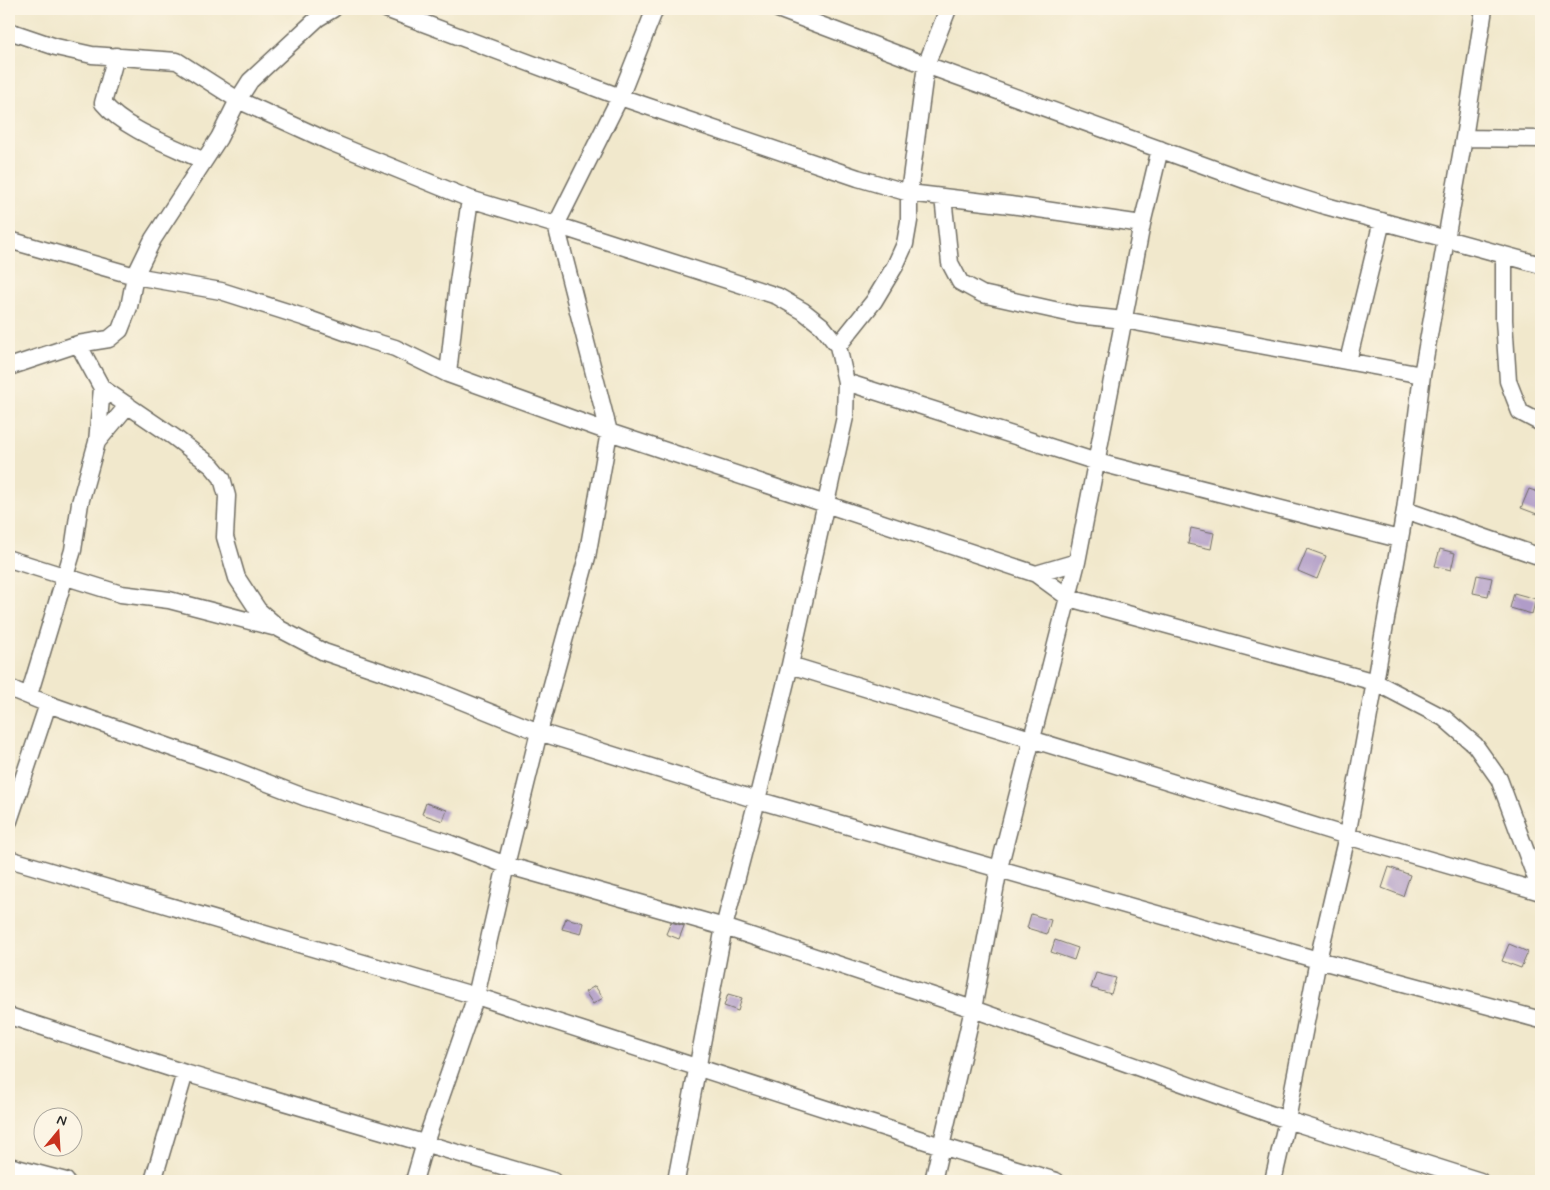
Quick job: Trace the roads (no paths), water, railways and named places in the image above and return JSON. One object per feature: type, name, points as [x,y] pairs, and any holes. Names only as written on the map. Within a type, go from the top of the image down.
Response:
[{"type":"street","points":[[9,367],[78,344],[109,339],[120,330],[129,306],[135,276],[153,239],[220,138],[238,100],[250,81],[318,18],[333,9]]},
{"type":"street","points":[[386,9],[620,98],[819,166],[910,193],[1142,224]]},
{"type":"street","points":[[414,1181],[425,1143],[476,996],[539,732],[586,557],[609,432],[556,225],[620,98],[655,9]]},
{"type":"street","points":[[778,9],[926,65],[1262,186],[1326,206],[1541,265]]},
{"type":"street","points":[[838,346],[874,301],[895,266],[904,244],[909,221],[910,193],[926,65],[948,9]]},
{"type":"street","points":[[1273,1181],[1287,1120],[1318,960],[1347,836],[1375,682],[1405,510],[1422,375],[1464,138],[1484,9]]},
{"type":"street","points":[[9,31],[56,47],[92,54],[177,61],[238,100],[328,141],[470,199],[777,296],[803,311],[822,326],[838,346],[846,382],[845,417],[790,665],[724,927],[676,1181]]},
{"type":"street","points":[[116,56],[104,103],[112,113],[133,127],[204,161]]},
{"type":"street","points":[[1464,138],[1541,139]]},
{"type":"street","points":[[933,1181],[973,1009],[1000,868],[1077,562],[1142,224],[1160,148]]},
{"type":"street","points":[[943,197],[950,263],[960,282],[982,294],[1076,315],[1124,320],[1422,375]]},
{"type":"street","points":[[448,374],[458,282],[470,199]]},
{"type":"street","points":[[1348,361],[1382,221]]},
{"type":"street","points":[[9,240],[135,276],[220,291],[395,348],[448,374],[609,432],[1036,574],[1069,598],[1375,682],[1444,718],[1475,745],[1499,778],[1541,892]]},
{"type":"street","points":[[1504,255],[1504,320],[1508,381],[1520,412],[1541,423]]},
{"type":"street","points":[[78,344],[102,388],[174,437],[212,466],[222,478],[227,496],[225,537],[237,578],[258,610],[280,629]]},
{"type":"street","points":[[846,382],[1097,462],[1399,539]]},
{"type":"street","points":[[29,695],[73,550],[80,503],[97,442],[102,388]]},
{"type":"street","points":[[97,442],[128,405]]},
{"type":"street","points":[[1405,510],[1541,557]]},
{"type":"street","points":[[9,559],[121,594],[169,600],[280,629],[324,652],[427,687],[539,732],[757,800],[1318,960],[1541,1020]]},
{"type":"street","points":[[1036,574],[1077,562]]},
{"type":"street","points":[[790,665],[1347,836],[1541,892]]},
{"type":"street","points":[[9,688],[304,797],[443,841],[506,865],[724,927],[973,1009],[1287,1120],[1480,1181]]},
{"type":"street","points":[[9,821],[48,704]]},
{"type":"street","points":[[9,858],[476,996],[941,1146],[1056,1181]]},
{"type":"street","points":[[9,1016],[185,1073],[553,1181]]},
{"type":"street","points":[[153,1181],[185,1073]]},
{"type":"street","points":[[9,1166],[66,1181]]}]
